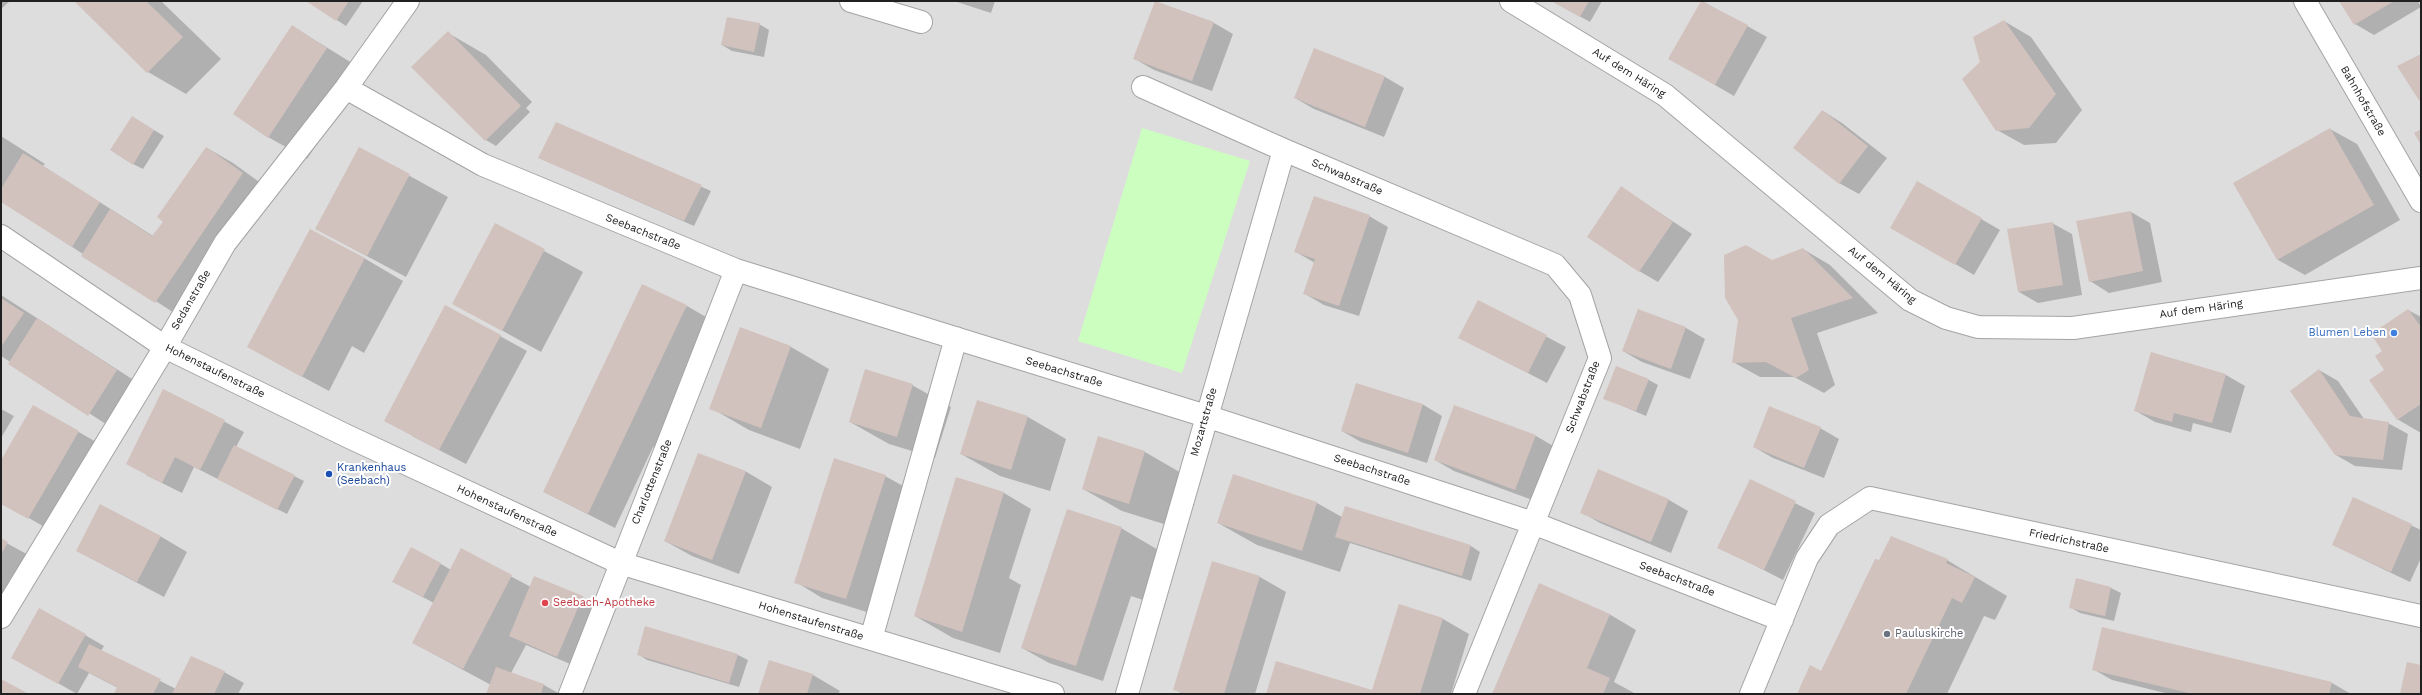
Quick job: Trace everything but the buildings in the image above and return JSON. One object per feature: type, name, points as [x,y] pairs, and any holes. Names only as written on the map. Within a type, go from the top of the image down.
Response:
[{"type":"street","name":"Sedanstraße","points":[[1,617],[165,347],[229,237],[346,88],[408,1]]},
{"type":"street","points":[[851,1],[922,22]]},
{"type":"street","name":"Auf dem Häring","points":[[1511,1],[1665,96],[1910,300],[1946,318],[1978,327],[2073,328],[2421,278]]},
{"type":"street","name":"Bahnhofstraße","points":[[2305,1],[2421,201]]},
{"type":"street","name":"Schwabstraße","points":[[1143,86],[1284,150],[1555,265],[1580,295],[1600,358],[1464,694]]},
{"type":"street","name":"Seebachstraße","points":[[346,88],[483,165],[736,270],[1206,416],[1533,523],[1782,620]]},
{"type":"street","name":"Mozartstraße","points":[[1127,694],[1284,150]]},
{"type":"street","name":"Hohenstaufenstraße","points":[[1,236],[165,347],[355,440],[620,563],[1053,694]]},
{"type":"street","name":"Charlottenstraße","points":[[570,694],[736,270]]},
{"type":"street","points":[[871,639],[956,338]]},
{"type":"street","name":"Friedrichstraße","points":[[1751,694],[1808,558],[1829,525],[1870,498],[2421,616]]},
{"type":"shaded area","points":[[1,1],[2421,1],[2421,694],[1,694]]},
{"type":"green space","points":[[1142,128],[1250,161],[1182,373],[1078,341]]},
{"type":"place","name":"Blumen Leben","points":[[2394,333]]},
{"type":"place","name":"Krankenhaus (Seebach)","points":[[329,474]]},
{"type":"place","name":"Seebach-Apotheke","points":[[545,603]]},
{"type":"place","name":"Pauluskirche","points":[[1887,634]]}]
